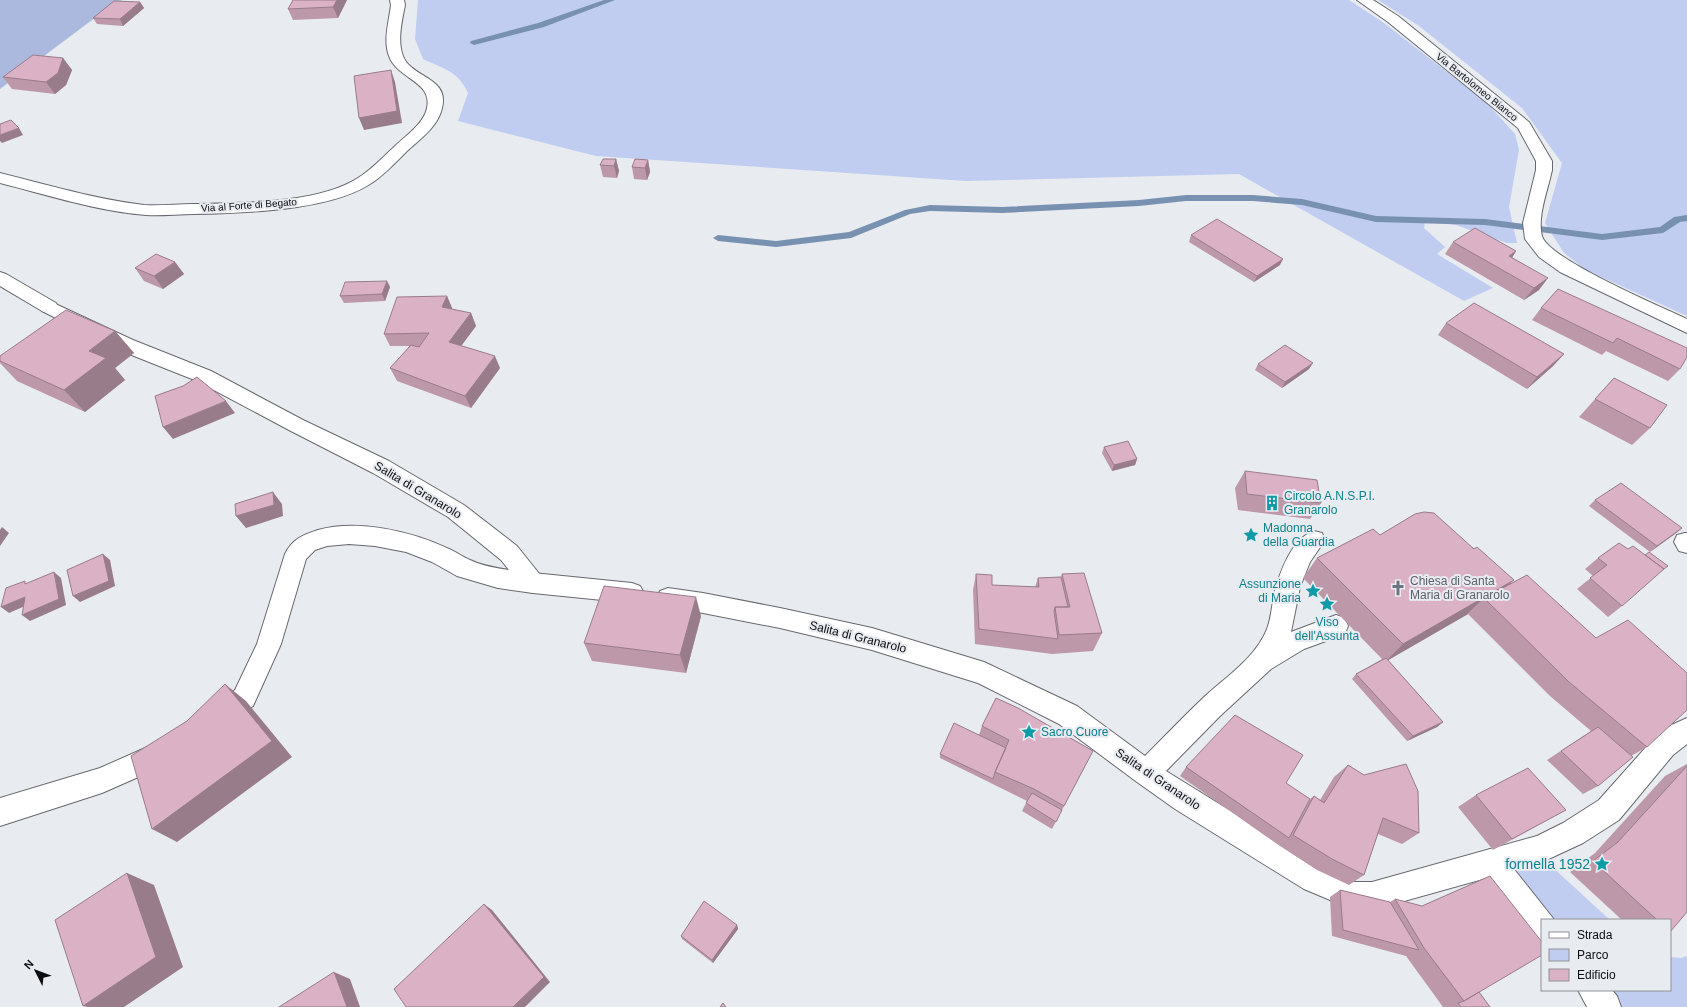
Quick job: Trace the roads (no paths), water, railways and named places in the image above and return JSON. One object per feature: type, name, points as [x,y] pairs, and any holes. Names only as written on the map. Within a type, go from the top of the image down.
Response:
[{"type":"street","name":"Via al Forte di Begato","points":[[0,178],[85,200],[146,210],[231,208],[291,203],[318,198],[346,190],[364,180],[385,164],[409,142],[427,124],[435,107],[436,98],[428,84],[401,67],[396,58],[393,42],[398,5],[396,0]]},
{"type":"street","name":"Via Bartolomeo Bianco","points":[[1364,0],[1393,19],[1524,126],[1544,161],[1544,170],[1532,223],[1534,239],[1545,253],[1566,268],[1687,327]]},
{"type":"street","name":"Salita di Granarolo","points":[[0,278],[49,307],[126,344],[204,376],[296,425],[381,467],[456,511],[509,553],[533,584],[612,590],[703,603],[780,618],[872,639],[984,673],[1068,715],[1146,773],[1314,880],[1354,896],[1372,896],[1491,863],[1540,848],[1573,833],[1609,810],[1664,746],[1674,737],[1687,730]]},
{"type":"street","points":[[0,812],[102,780],[159,756],[244,698],[269,644],[296,554],[307,543],[327,537],[349,535],[375,537],[407,543],[440,555],[465,569],[498,578],[533,584]]},
{"type":"street","points":[[1262,662],[1279,631],[1288,587],[1300,557],[1314,540]]},
{"type":"street","points":[[1146,773],[1211,708],[1262,662],[1295,641],[1336,626]]},
{"type":"street","points":[[1491,863],[1541,926]]},
{"type":"street","points":[[1594,991],[1606,1007]]},
{"type":"waterway","points":[[474,43],[541,25],[611,0]]},
{"type":"waterway","points":[[718,238],[776,244],[851,235],[908,212],[930,208],[1002,210],[1139,203],[1186,198],[1253,198],[1302,202],[1376,219],[1485,222],[1602,237],[1663,230],[1677,219],[1687,218]]},
{"type":"place","name":"Circolo A.N.S.P.I. Granarolo","points":[[1272,503]]},
{"type":"place","name":"Madonna della Guardia","points":[[1251,535]]},
{"type":"place","name":"Chiesa di Santa Maria di Granarolo","points":[[1398,588]]},
{"type":"place","name":"Assunzione di Maria","points":[[1313,591]]},
{"type":"place","name":"Viso dell'Assunta","points":[[1327,604]]},
{"type":"place","name":"Sacro Cuore","points":[[1029,732]]},
{"type":"place","name":"formella 1952","points":[[1602,864]]}]
